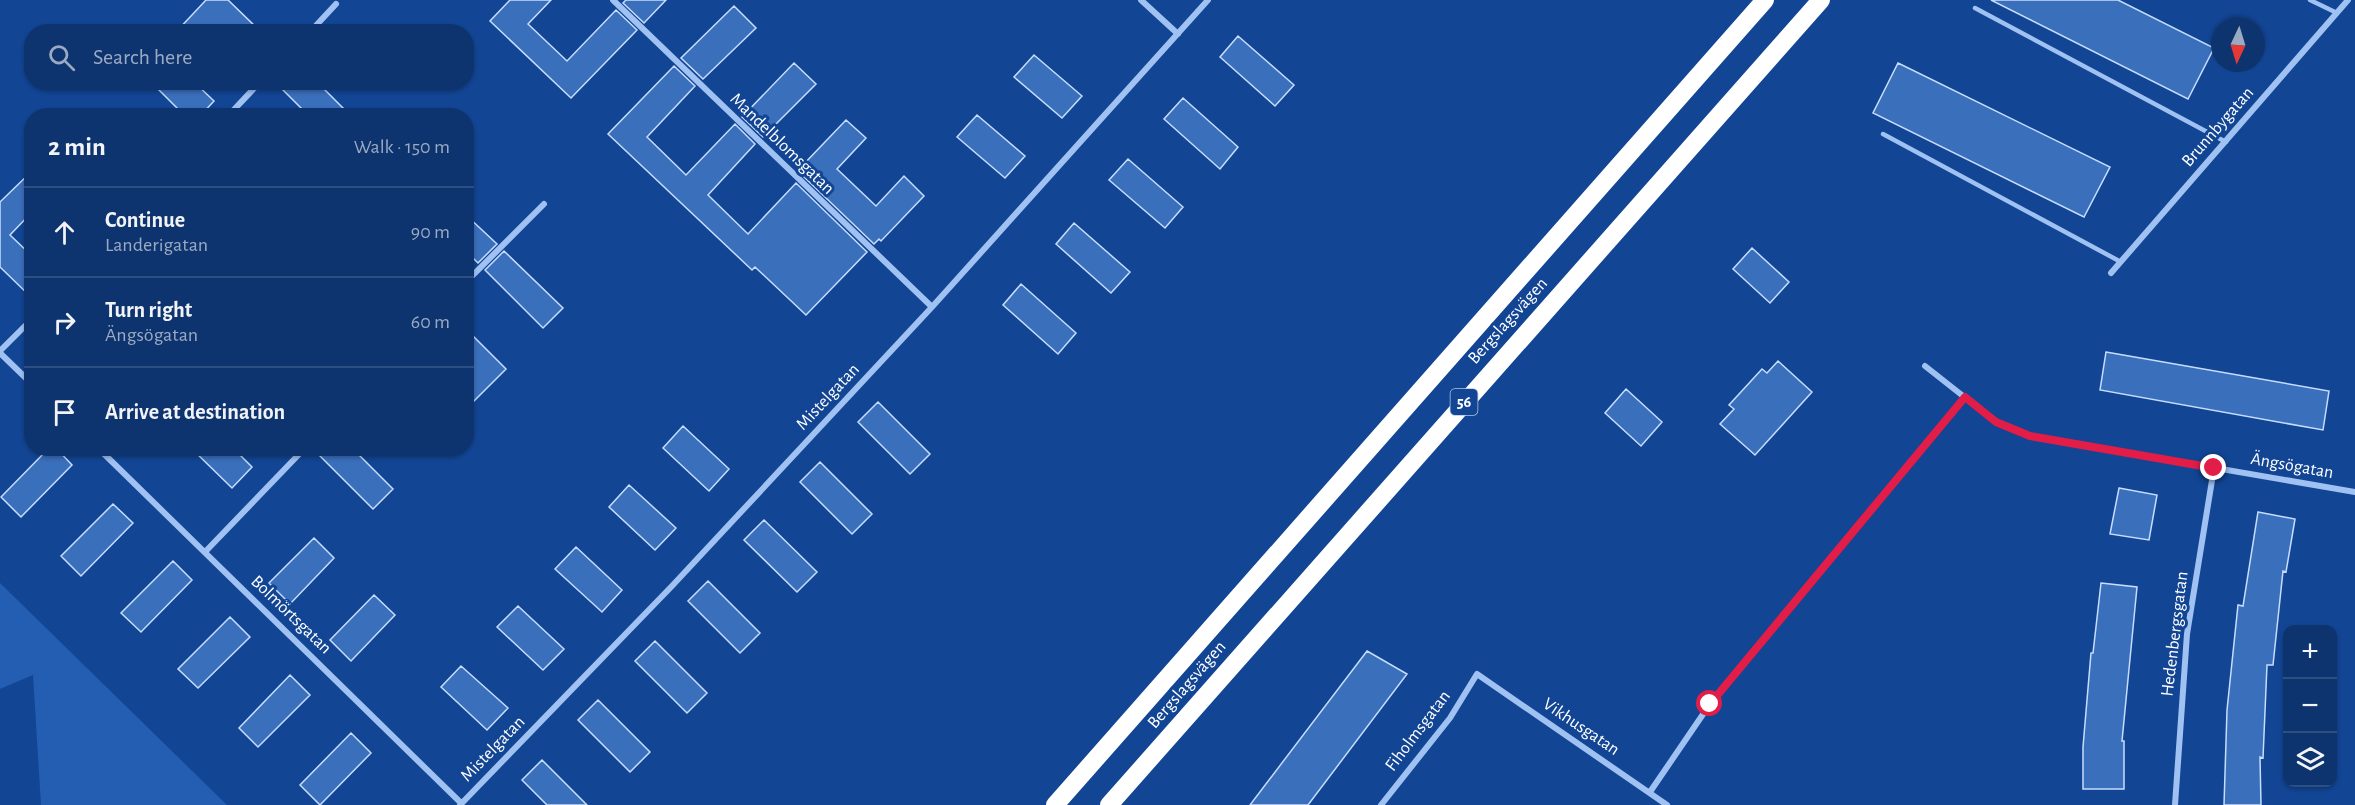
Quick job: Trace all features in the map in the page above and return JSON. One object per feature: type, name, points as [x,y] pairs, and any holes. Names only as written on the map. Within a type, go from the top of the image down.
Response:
[{"type":"highway","name":"Bergslagsvägen","points":[[1055,805],[1765,0]]},
{"type":"highway","name":"Bergslagsvägen","points":[[1109,805],[1821,0]]},
{"type":"street","name":"Mandelblomsgatan","points":[[613,0],[932,307]]},
{"type":"street","points":[[1141,0],[1178,34]]},
{"type":"street","name":"Mistelgatan","points":[[460,804],[672,586],[932,307],[1208,0]]},
{"type":"street","name":"Brunnbygatan","points":[[2111,273],[2348,0]]},
{"type":"street","points":[[317,24],[336,4]]},
{"type":"street","points":[[236,108],[252,90]]},
{"type":"street","points":[[474,274],[544,204]]},
{"type":"street","points":[[24,327],[0,352],[24,376]]},
{"type":"street","name":"Ängsögatan","points":[[1925,366],[1996,422],[2030,436],[2355,492]]},
{"type":"street","points":[[1650,792],[1710,704],[1965,397]]},
{"type":"street","name":"Bolmörtsgatan","points":[[106,456],[460,804]]},
{"type":"street","points":[[205,552],[297,456]]},
{"type":"street","name":"Hedenbergsgatan","points":[[2175,805],[2187,634],[2214,468]]},
{"type":"street","name":"Vikhusgatan","points":[[1477,674],[1667,805]]},
{"type":"street","name":"Fiholmsgatan","points":[[1381,805],[1450,718],[1477,674]]},
{"type":"lane","points":[[2310,0],[2337,13]]},
{"type":"lane","points":[[1975,8],[2226,142]]},
{"type":"lane","points":[[1883,134],[2121,262]]},
{"type":"shaded area","points":[[0,583],[227,805],[41,805],[33,675],[0,689]]},
{"type":"building","points":[[206,0],[228,0],[253,24],[184,24]]},
{"type":"building","points":[[510,0],[551,0],[528,24],[567,61],[616,10],[637,30],[571,98],[490,21]]},
{"type":"building","points":[[626,0],[666,0],[644,23],[623,3]]},
{"type":"building","points":[[1991,0],[2118,0],[2211,46],[2211,54],[2188,99]]},
{"type":"building","points":[[734,6],[756,28],[703,79],[681,58]]},
{"type":"building","points":[[1238,36],[1294,85],[1275,106],[1220,57]]},
{"type":"building","points":[[1034,55],[1082,96],[1062,118],[1014,77]]},
{"type":"building","points":[[794,63],[816,84],[763,137],[742,117]]},
{"type":"building","points":[[1898,63],[2110,167],[2084,217],[1873,113]]},
{"type":"building","points":[[674,66],[695,86],[647,137],[686,175],[735,124],[755,144],[708,195],[748,234],[796,183],[867,252],[806,315],[755,267],[752,270],[608,134]]},
{"type":"building","points":[[159,90],[202,90],[214,101],[207,108],[177,108]]},
{"type":"building","points":[[283,90],[325,90],[343,108],[301,108]]},
{"type":"building","points":[[1183,98],[1238,147],[1220,169],[1164,119]]},
{"type":"building","points":[[977,115],[1025,156],[1005,178],[957,137]]},
{"type":"building","points":[[846,120],[866,138],[837,169],[876,206],[904,176],[924,196],[881,241],[879,239],[874,244],[803,176],[809,170],[803,165]]},
{"type":"building","points":[[1128,159],[1183,207],[1165,228],[1109,180]]},
{"type":"building","points":[[24,179],[24,220],[10,235],[24,248],[24,290],[0,267],[0,202]]},
{"type":"building","points":[[474,222],[497,244],[478,263],[474,259]]},
{"type":"building","points":[[1074,223],[1130,272],[1111,293],[1056,244]]},
{"type":"building","points":[[1752,248],[1789,282],[1770,303],[1733,269]]},
{"type":"building","points":[[504,251],[563,308],[543,328],[485,270]]},
{"type":"building","points":[[1021,284],[1076,333],[1058,354],[1003,305]]},
{"type":"building","points":[[474,337],[506,369],[474,401]]},
{"type":"building","points":[[2106,352],[2329,391],[2323,430],[2100,390]]},
{"type":"building","points":[[1778,361],[1812,392],[1755,455],[1720,424],[1734,409],[1729,405],[1762,369],[1767,373]]},
{"type":"building","points":[[1626,389],[1662,422],[1641,446],[1605,413]]},
{"type":"building","points":[[878,402],[930,454],[910,474],[858,422]]},
{"type":"building","points":[[683,426],[729,469],[709,491],[663,448]]},
{"type":"building","points":[[41,456],[64,456],[72,465],[21,517],[1,497]]},
{"type":"building","points":[[199,456],[241,456],[252,467],[232,488]]},
{"type":"building","points":[[320,456],[360,456],[393,489],[373,509]]},
{"type":"building","points":[[820,462],[872,514],[852,534],[800,482]]},
{"type":"building","points":[[629,485],[676,528],[655,550],[609,507]]},
{"type":"building","points":[[2119,488],[2157,495],[2149,540],[2110,534]]},
{"type":"building","points":[[113,504],[133,523],[81,576],[61,556]]},
{"type":"building","points":[[2258,512],[2295,519],[2286,572],[2283,571],[2273,665],[2267,665],[2263,758],[2260,757],[2261,805],[2224,805],[2227,710],[2238,605],[2243,606]]},
{"type":"building","points":[[764,520],[817,572],[797,592],[744,540]]},
{"type":"building","points":[[314,538],[334,558],[290,604],[269,583]]},
{"type":"building","points":[[576,547],[622,590],[602,612],[555,569]]},
{"type":"building","points":[[173,561],[192,580],[141,632],[121,613]]},
{"type":"building","points":[[708,581],[760,633],[740,653],[688,601]]},
{"type":"building","points":[[2101,583],[2137,587],[2122,741],[2124,741],[2124,789],[2083,789],[2083,747],[2091,653],[2093,653]]},
{"type":"building","points":[[374,595],[395,615],[351,661],[330,640]]},
{"type":"building","points":[[518,606],[564,649],[543,670],[497,627]]},
{"type":"building","points":[[230,617],[250,637],[198,688],[178,669]]},
{"type":"building","points":[[655,641],[707,693],[687,713],[635,661]]},
{"type":"building","points":[[1367,651],[1407,674],[1308,805],[1250,805]]},
{"type":"building","points":[[461,666],[508,708],[487,730],[441,687]]},
{"type":"building","points":[[290,675],[310,695],[258,747],[239,728]]},
{"type":"building","points":[[598,700],[650,752],[630,772],[578,720]]},
{"type":"building","points":[[351,733],[371,753],[320,805],[300,785]]},
{"type":"building","points":[[542,760],[587,805],[547,805],[522,780]]},
{"type":"route","points":[[1710,704],[1965,397],[1996,422],[2010,430],[2030,436],[2214,468]]}]
